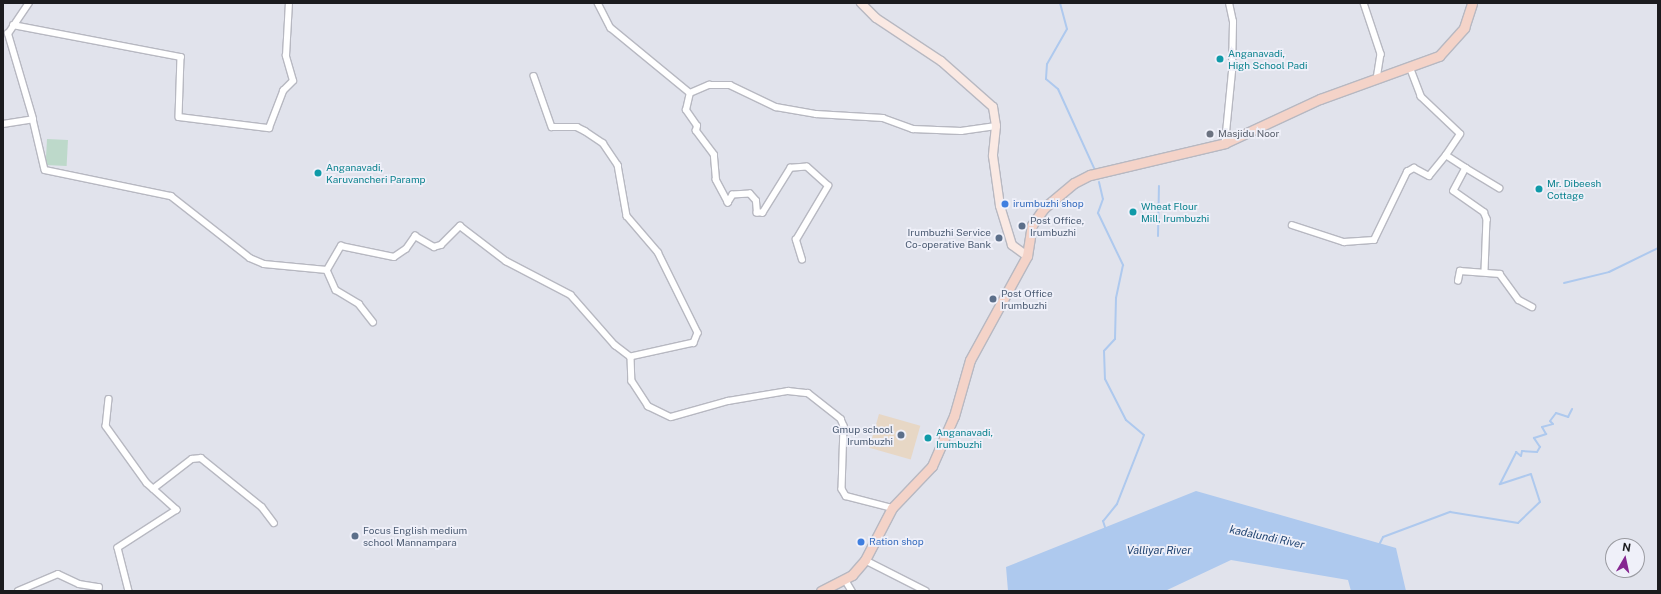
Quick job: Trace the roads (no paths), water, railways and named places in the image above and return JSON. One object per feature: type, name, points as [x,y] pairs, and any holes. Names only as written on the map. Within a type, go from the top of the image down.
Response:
[{"type":"main road","points":[[861,3],[876,18],[941,61],[980,92],[992,106],[996,126],[992,145],[1000,206],[1012,245],[1027,256]]},
{"type":"main road","points":[[821,591],[846,581],[866,560],[892,508],[932,466],[954,416],[970,360],[1027,256],[1032,225],[1074,183],[1101,172],[1225,143],[1302,107],[1410,69],[1439,56],[1464,28],[1472,3]]},
{"type":"street","points":[[29,3],[13,25],[9,43],[33,119],[45,170],[171,196],[258,262],[327,270]]},
{"type":"street","points":[[13,25],[181,56],[179,117],[269,128],[283,91],[293,81],[286,56],[289,3]]},
{"type":"street","points":[[598,3],[612,28],[690,93]]},
{"type":"street","points":[[1225,143],[1232,71],[1233,22],[1229,3]]},
{"type":"street","points":[[1364,3],[1381,54],[1377,80]]},
{"type":"street","points":[[1292,225],[1344,242],[1374,240],[1407,172],[1414,168],[1429,176],[1446,155],[1460,134],[1421,97],[1410,69]]},
{"type":"street","points":[[534,76],[552,127],[577,127],[586,131],[603,143],[618,165],[627,216],[658,252],[698,333],[694,343],[631,358]]},
{"type":"street","points":[[690,93],[709,85],[730,85],[776,107],[816,114],[883,118],[913,129],[961,131],[996,126]]},
{"type":"street","points":[[690,93],[686,110],[692,114],[696,131],[714,155],[716,180],[728,203],[733,195],[750,194],[756,201],[757,213],[763,213],[791,168],[807,167],[828,186],[796,240],[802,260]]},
{"type":"street","points":[[3,124],[33,119]]},
{"type":"street","points":[[1446,155],[1499,188]]},
{"type":"street","points":[[1466,168],[1454,191],[1484,212],[1487,219],[1485,271]]},
{"type":"street","points":[[327,270],[341,246],[394,257],[406,249],[415,236],[434,247],[441,245],[460,226],[506,261],[571,295],[615,346],[631,358]]},
{"type":"street","points":[[327,270],[336,290],[360,304],[373,322]]},
{"type":"street","points":[[1458,280],[1460,271],[1485,271],[1500,274],[1519,300],[1532,307]]},
{"type":"street","points":[[631,358],[629,370],[635,388],[648,406],[671,417],[728,401],[788,391],[808,393],[841,419],[844,426],[842,489],[846,496],[892,508]]},
{"type":"street","points":[[109,399],[106,426],[153,489],[177,510],[118,548],[129,591]]},
{"type":"street","points":[[153,489],[192,459],[201,458],[262,507],[274,523]]},
{"type":"street","points":[[866,560],[926,591]]},
{"type":"street","points":[[18,591],[58,574],[79,584],[99,587],[99,591]]},
{"type":"street","points":[[846,581],[852,591]]},
{"type":"water","name":"Valliyar River","points":[[1196,491],[1396,548],[1406,591],[1351,591],[1348,580],[1231,560],[1165,591],[1008,591],[1006,567]]},
{"type":"waterway","points":[[1060,3],[1067,29],[1047,64],[1046,79],[1058,89],[1094,168]]},
{"type":"waterway","points":[[1099,182],[1103,199],[1098,213],[1123,265],[1116,298],[1115,339],[1104,351],[1105,379],[1126,420],[1144,435],[1117,504],[1103,521],[1106,530]]},
{"type":"waterway","points":[[1158,236],[1159,186]]},
{"type":"waterway","points":[[1564,283],[1609,272],[1658,248]]},
{"type":"waterway","points":[[1379,545],[1383,537],[1450,512],[1518,523],[1540,502],[1531,474],[1500,484],[1516,452],[1521,456],[1522,451],[1537,452],[1540,447],[1534,438],[1546,434],[1542,427],[1553,424],[1550,421],[1556,413],[1568,417],[1572,409]]},
{"type":"place","name":"Anganavadi, High School Padi","points":[[1220,59]]},
{"type":"place","name":"Masjidu Noor","points":[[1210,134]]},
{"type":"place","name":"Anganavadi, Karuvancheri Paramp","points":[[318,173]]},
{"type":"place","name":"Mr. Dibeesh Cottage","points":[[1539,189]]},
{"type":"place","name":"irumbuzhi shop","points":[[1005,204]]},
{"type":"place","name":"Wheat Flour Mill, Irumbuzhi","points":[[1133,212]]},
{"type":"place","name":"Post Office, Irumbuzhi","points":[[1022,226]]},
{"type":"place","name":"Irumbuzhi Service Co-operative Bank","points":[[999,238]]},
{"type":"place","name":"Post Office Irumbuzhi","points":[[993,299]]},
{"type":"place","name":"Gmup school Irumbuzhi","points":[[901,435]]},
{"type":"place","name":"Anganavadi, Irumbuzhi","points":[[928,438]]},
{"type":"place","name":"Focus English medium school Mannampara","points":[[355,536]]},
{"type":"place","name":"Ration shop","points":[[861,542]]},
{"type":"water label","name":"kadalundi River","points":[[1267,537]]}]
